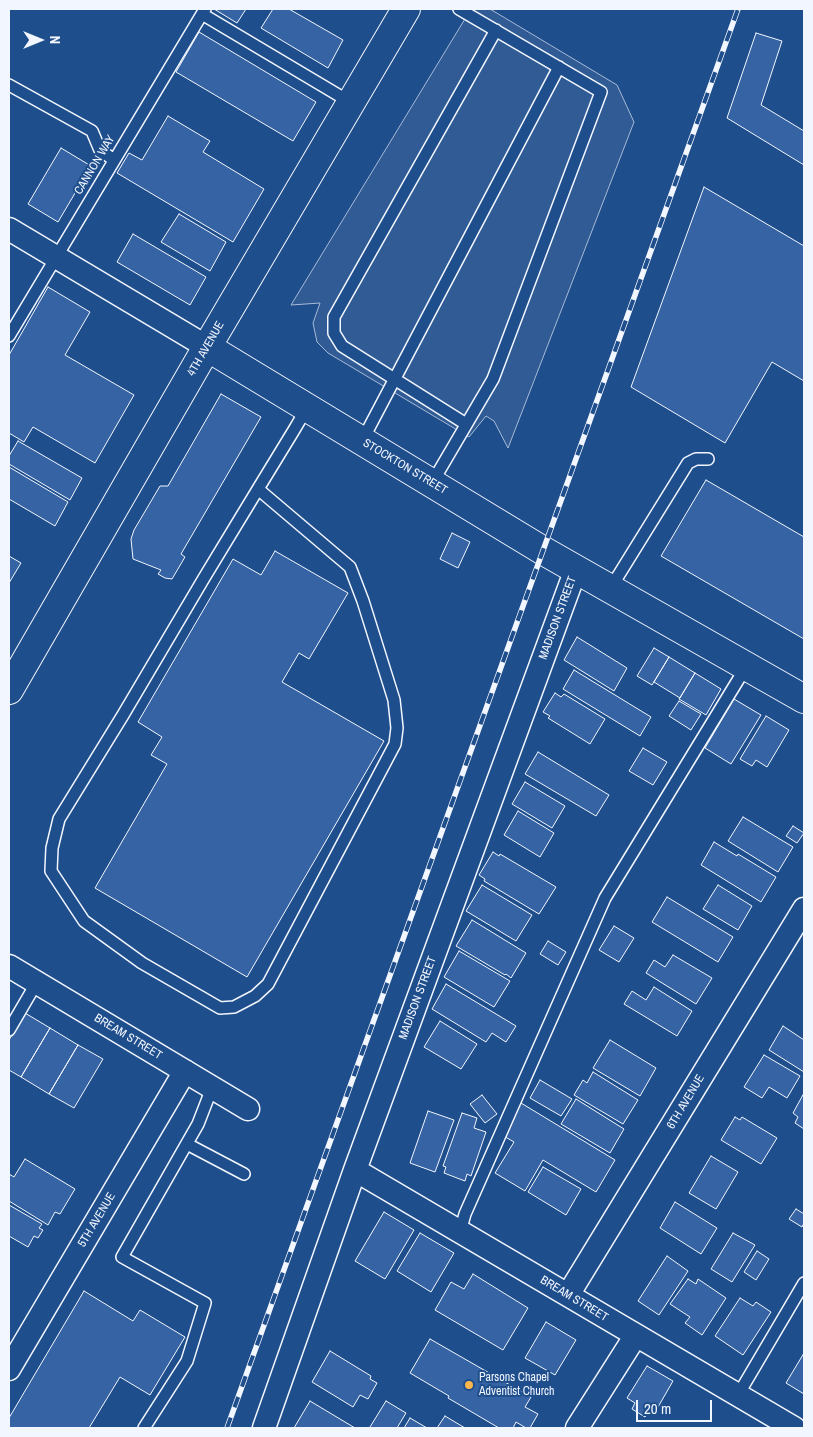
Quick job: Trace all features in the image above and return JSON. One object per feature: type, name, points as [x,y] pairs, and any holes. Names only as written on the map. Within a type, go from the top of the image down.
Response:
[{"type":"street","name":"4TH AVENUE","points":[[9,690],[207,347],[406,9]]},
{"type":"street","name":"STOCKTON STREET","points":[[9,230],[576,569],[804,699]]},
{"type":"street","name":"MADISON STREET","points":[[264,1428],[355,1170],[576,569]]},
{"type":"street","name":"6TH AVENUE","points":[[568,1295],[804,909]]},
{"type":"street","name":"BREAM STREET","points":[[9,966],[248,1109]]},
{"type":"street","name":"5TH AVENUE","points":[[9,1369],[185,1071]]},
{"type":"street","name":"BREAM STREET","points":[[355,1170],[738,1395],[770,1420],[794,1428]]},
{"type":"street","points":[[577,1428],[636,1335]]},
{"type":"lane","points":[[432,483],[493,378],[600,92],[459,9]]},
{"type":"lane","points":[[203,12],[350,102]]},
{"type":"lane","name":"CANNON WAY","points":[[9,336],[203,12]]},
{"type":"lane","points":[[466,424],[342,346],[334,333],[334,317],[496,30]]},
{"type":"lane","points":[[362,441],[558,67]]},
{"type":"lane","points":[[9,85],[92,131],[100,150],[114,160]]},
{"type":"lane","points":[[258,489],[350,568],[363,601],[394,700],[397,728],[395,744],[268,984],[256,996],[234,1007],[220,1008],[142,963],[84,920],[51,871],[52,848],[59,819],[123,715],[258,489],[307,408]]},
{"type":"lane","points":[[610,589],[688,463],[696,459],[708,459]]},
{"type":"lane","points":[[460,1232],[465,1214],[605,898],[746,667]]},
{"type":"lane","points":[[9,1030],[36,982]]},
{"type":"lane","points":[[144,1428],[187,1360],[205,1303],[122,1257],[198,1124],[212,1088]]},
{"type":"lane","points":[[187,1144],[244,1174]]},
{"type":"lane","points":[[738,1395],[804,1284]]},
{"type":"shaded area","points":[[471,9],[490,9],[617,85],[634,122],[508,448],[494,421],[486,416],[469,437],[328,353],[317,342],[313,323],[320,303],[291,305]]},
{"type":"building","points":[[214,9],[246,9],[237,23]]},
{"type":"building","points":[[273,9],[289,9],[343,40],[328,68],[261,28]]},
{"type":"building","points":[[199,32],[316,102],[293,141],[176,72]]},
{"type":"building","points":[[756,33],[782,41],[761,105],[804,131],[804,165],[727,118]]},
{"type":"building","points":[[168,116],[210,141],[203,152],[264,189],[233,242],[117,173],[129,153],[142,160]]},
{"type":"building","points":[[61,148],[91,166],[58,222],[28,204]]},
{"type":"building","points":[[704,187],[804,246],[804,381],[772,362],[725,443],[631,387]]},
{"type":"building","points":[[179,214],[226,242],[210,271],[161,242]]},
{"type":"building","points":[[133,234],[206,277],[190,305],[117,262]]},
{"type":"building","points":[[48,287],[90,312],[65,355],[134,395],[95,463],[33,427],[24,442],[9,433],[9,355]]},
{"type":"building","points":[[221,394],[261,417],[181,554],[185,557],[172,579],[165,578],[158,574],[161,570],[133,559],[131,539],[134,530],[160,486],[168,486]]},
{"type":"building","points":[[18,441],[82,478],[70,500],[9,464],[9,456]]},
{"type":"building","points":[[9,467],[68,502],[55,526],[9,499]]},
{"type":"building","points":[[706,480],[804,537],[804,639],[661,556]]},
{"type":"building","points":[[452,533],[470,542],[458,568],[440,559]]},
{"type":"building","points":[[275,551],[348,593],[309,659],[299,653],[282,682],[384,741],[247,977],[95,888],[167,764],[151,755],[162,737],[138,722],[233,559],[261,575]]},
{"type":"building","points":[[9,556],[21,563],[9,583]]},
{"type":"building","points":[[577,637],[627,668],[614,691],[564,660]]},
{"type":"building","points":[[654,648],[669,657],[652,685],[637,676]]},
{"type":"building","points":[[669,657],[695,673],[680,698],[654,682]]},
{"type":"building","points":[[574,670],[651,717],[640,736],[563,689]]},
{"type":"building","points":[[695,673],[721,689],[706,715],[679,699]]},
{"type":"building","points":[[555,693],[561,697],[564,694],[605,719],[590,744],[548,718],[550,716],[543,712]]},
{"type":"building","points":[[734,699],[761,715],[731,764],[705,748]]},
{"type":"building","points":[[679,701],[701,714],[691,730],[669,716]]},
{"type":"building","points":[[766,716],[789,730],[767,767],[756,760],[752,766],[740,759]]},
{"type":"building","points":[[643,748],[667,762],[653,785],[629,771]]},
{"type":"building","points":[[538,752],[609,795],[596,816],[525,774]]},
{"type":"building","points":[[525,782],[565,806],[552,828],[512,804]]},
{"type":"building","points":[[518,811],[554,833],[540,857],[504,835]]},
{"type":"building","points":[[743,817],[793,847],[778,872],[728,841]]},
{"type":"building","points":[[793,826],[804,833],[797,843],[786,836]]},
{"type":"building","points":[[714,842],[776,877],[761,902],[701,865]]},
{"type":"building","points":[[493,852],[499,856],[500,854],[556,887],[539,914],[484,881],[485,879],[479,875]]},
{"type":"building","points":[[482,885],[532,915],[516,941],[466,911]]},
{"type":"building","points":[[718,885],[752,906],[738,930],[703,909]]},
{"type":"building","points":[[667,897],[733,937],[718,962],[652,922]]},
{"type":"building","points":[[472,920],[526,953],[511,978],[456,946]]},
{"type":"building","points":[[614,926],[634,938],[619,962],[599,950]]},
{"type":"building","points":[[548,941],[566,952],[558,965],[540,954]]},
{"type":"building","points":[[459,951],[510,981],[494,1007],[444,977]]},
{"type":"building","points":[[673,955],[712,978],[696,1004],[646,973],[654,960],[665,967]]},
{"type":"building","points":[[446,984],[516,1026],[506,1042],[492,1033],[486,1042],[432,1009]]},
{"type":"building","points":[[654,987],[692,1011],[677,1036],[624,1004],[632,991],[646,1000]]},
{"type":"building","points":[[25,1013],[50,1028],[21,1077],[9,1070],[9,1040]]},
{"type":"building","points":[[440,1021],[477,1044],[461,1069],[424,1047]]},
{"type":"building","points":[[783,1026],[804,1040],[804,1072],[769,1050]]},
{"type":"building","points":[[50,1028],[78,1045],[49,1094],[21,1077]]},
{"type":"building","points":[[610,1040],[656,1068],[640,1096],[593,1068]]},
{"type":"building","points":[[78,1045],[103,1059],[74,1108],[49,1094]]},
{"type":"building","points":[[764,1055],[800,1076],[787,1098],[769,1087],[762,1098],[744,1087]]},
{"type":"building","points":[[593,1072],[638,1100],[623,1124],[574,1095],[583,1080],[587,1083]]},
{"type":"building","points":[[540,1080],[572,1099],[561,1116],[530,1098]]},
{"type":"building","points":[[804,1093],[804,1129],[795,1123],[798,1117],[793,1113]]},
{"type":"building","points":[[482,1095],[497,1114],[485,1123],[470,1104]]},
{"type":"building","points":[[576,1099],[624,1129],[610,1153],[561,1124]]},
{"type":"building","points":[[521,1103],[615,1160],[596,1192],[543,1160],[525,1191],[495,1173],[514,1142],[502,1135]]},
{"type":"building","points":[[428,1111],[454,1120],[435,1172],[410,1163]]},
{"type":"building","points":[[462,1113],[477,1118],[474,1128],[486,1132],[471,1176],[467,1174],[465,1181],[444,1173],[446,1167],[443,1166]]},
{"type":"building","points":[[735,1117],[740,1120],[742,1117],[777,1138],[761,1164],[721,1140]]},
{"type":"building","points":[[711,1156],[738,1172],[716,1209],[689,1193]]},
{"type":"building","points":[[25,1159],[75,1189],[60,1214],[55,1212],[48,1225],[9,1201],[9,1174],[14,1177]]},
{"type":"building","points":[[543,1167],[581,1189],[566,1215],[528,1192]]},
{"type":"building","points":[[675,1202],[717,1228],[701,1254],[660,1228]]},
{"type":"building","points":[[9,1205],[42,1224],[39,1228],[43,1230],[38,1238],[34,1236],[28,1247],[9,1236]]},
{"type":"building","points":[[796,1209],[804,1214],[802,1227],[789,1219]]},
{"type":"building","points":[[384,1212],[414,1230],[385,1279],[355,1261]]},
{"type":"building","points":[[420,1233],[454,1253],[431,1292],[397,1271]]},
{"type":"building","points":[[733,1233],[755,1245],[732,1282],[711,1269]]},
{"type":"building","points":[[757,1251],[769,1259],[756,1280],[744,1272]]},
{"type":"building","points":[[667,1256],[688,1271],[659,1315],[638,1301]]},
{"type":"building","points":[[473,1274],[528,1308],[503,1350],[435,1310],[451,1282],[464,1289]]},
{"type":"building","points":[[688,1279],[696,1284],[698,1279],[726,1298],[702,1335],[685,1323],[690,1317],[670,1304]]},
{"type":"building","points":[[84,1291],[133,1321],[140,1310],[185,1337],[150,1395],[120,1377],[89,1428],[9,1428],[9,1418]]},
{"type":"building","points":[[740,1298],[753,1306],[756,1302],[771,1312],[743,1355],[715,1336]]},
{"type":"building","points":[[546,1322],[576,1340],[555,1375],[525,1358]]},
{"type":"building","name":"Parsons Chapel Adventist Church","points":[[430,1339],[531,1397],[525,1407],[538,1414],[530,1428],[526,1428],[516,1422],[513,1428],[499,1428],[410,1373]]},
{"type":"building","points":[[330,1351],[371,1376],[370,1379],[377,1383],[368,1399],[360,1395],[353,1407],[312,1382]]},
{"type":"building","points":[[804,1353],[804,1394],[786,1383]]},
{"type":"building","points":[[647,1366],[673,1381],[654,1414],[649,1411],[645,1417],[632,1409],[635,1403],[627,1398]]},
{"type":"building","points":[[310,1401],[355,1428],[294,1428]]},
{"type":"building","points":[[386,1401],[406,1413],[397,1428],[370,1427]]},
{"type":"building","points":[[445,1416],[465,1428],[437,1428]]},
{"type":"building","points":[[410,1418],[427,1428],[404,1428]]},
{"type":"railway","points":[[227,1428],[738,9]]},
{"type":"place","name":"Parsons Chapel Adventist Church","points":[[469,1385]]}]
